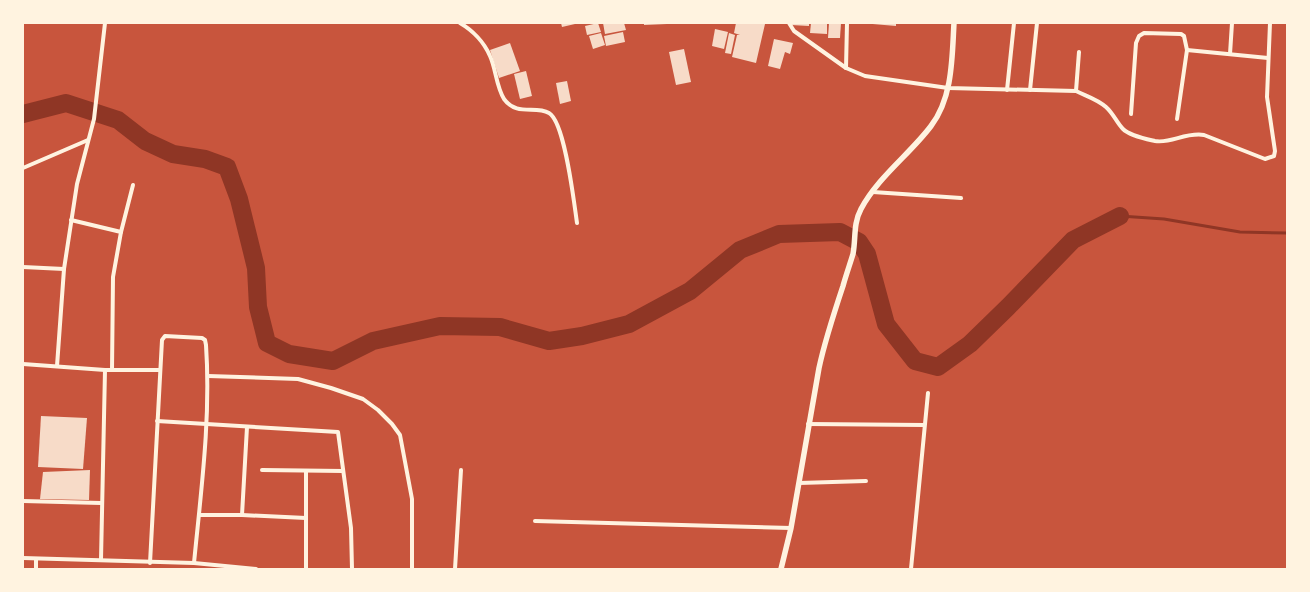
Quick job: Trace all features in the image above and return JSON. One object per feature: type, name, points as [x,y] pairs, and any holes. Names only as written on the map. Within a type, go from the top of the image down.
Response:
[{"type":"street","points":[[57,366],[64,269],[77,184],[94,119],[105,23]]},
{"type":"street","points":[[460,23],[471,29],[490,55],[497,83],[505,100],[516,108],[525,111],[539,110],[550,113],[557,124],[569,166],[577,223]]},
{"type":"street","points":[[789,23],[794,31],[846,68],[865,76],[948,88],[1076,91],[1097,100],[1106,107],[1122,129],[1129,133],[1156,141],[1163,141],[1193,134],[1204,136],[1266,159],[1270,159],[1274,156],[1275,151],[1267,97],[1270,23]]},
{"type":"street","points":[[846,68],[847,23]]},
{"type":"street","points":[[781,569],[791,528],[808,424],[824,345],[853,254],[855,223],[861,209],[873,192],[900,158],[932,125],[941,107],[948,88],[954,23]]},
{"type":"street","points":[[1007,90],[1014,23]]},
{"type":"street","points":[[1030,90],[1037,23]]},
{"type":"street","points":[[1230,54],[1232,23]]},
{"type":"street","points":[[1131,114],[1136,44],[1139,36],[1144,32],[1181,34],[1184,36],[1187,50],[1178,119]]},
{"type":"street","points":[[1187,50],[1268,58]]},
{"type":"street","points":[[1076,91],[1079,52]]},
{"type":"street","points":[[23,168],[88,140]]},
{"type":"street","points":[[112,370],[113,277],[121,232],[133,185]]},
{"type":"street","points":[[873,192],[961,198]]},
{"type":"street","points":[[71,220],[121,232]]},
{"type":"street","points":[[23,267],[64,269]]},
{"type":"street","points":[[150,563],[162,340],[166,336],[202,338],[205,340],[206,345],[208,376],[206,424],[194,563]]},
{"type":"street","points":[[23,364],[105,370],[160,370]]},
{"type":"street","points":[[100,560],[105,370]]},
{"type":"street","points":[[208,376],[298,379],[363,399],[378,410],[392,424],[400,435],[412,499],[412,569]]},
{"type":"street","points":[[911,569],[928,393]]},
{"type":"street","points":[[157,421],[338,432],[351,528],[352,569]]},
{"type":"street","points":[[808,424],[924,425]]},
{"type":"street","points":[[242,515],[247,427]]},
{"type":"street","points":[[262,470],[306,472],[343,471]]},
{"type":"street","points":[[456,569],[461,470]]},
{"type":"street","points":[[306,472],[306,569]]},
{"type":"street","points":[[799,483],[866,481]]},
{"type":"street","points":[[23,501],[102,503]]},
{"type":"street","points":[[199,515],[242,515],[306,518]]},
{"type":"street","points":[[535,521],[791,528]]},
{"type":"street","points":[[23,558],[150,563],[194,563],[256,569]]},
{"type":"street","points":[[36,559],[36,569]]},
{"type":"building","points":[[561,23],[575,23],[575,24],[562,27]]},
{"type":"building","points":[[598,23],[601,32],[587,35],[585,26]]},
{"type":"building","points":[[603,23],[624,23],[626,30],[605,34]]},
{"type":"building","points":[[644,23],[667,23],[667,24],[644,25]]},
{"type":"building","points":[[736,23],[765,24],[756,63],[732,57],[737,35],[740,35],[734,33]]},
{"type":"building","points":[[791,23],[809,23],[809,26],[791,25]]},
{"type":"building","points":[[811,23],[827,23],[827,34],[810,33]]},
{"type":"building","points":[[829,23],[841,23],[840,38],[828,38]]},
{"type":"building","points":[[861,23],[896,23],[896,26]]},
{"type":"building","points":[[715,29],[728,32],[724,49],[712,46]]},
{"type":"building","points":[[623,32],[625,42],[606,46],[604,36]]},
{"type":"building","points":[[601,33],[605,45],[593,49],[589,36]]},
{"type":"building","points":[[729,33],[735,35],[731,54],[725,53]]},
{"type":"building","points":[[774,39],[793,43],[790,54],[785,52],[780,69],[768,66]]},
{"type":"building","points":[[510,43],[520,71],[499,78],[490,50]]},
{"type":"building","points":[[684,49],[691,82],[676,85],[669,52]]},
{"type":"building","points":[[526,71],[532,96],[520,99],[514,74]]},
{"type":"building","points":[[567,81],[571,101],[560,104],[556,83]]},
{"type":"building","points":[[41,416],[87,418],[83,469],[38,467]]},
{"type":"building","points":[[90,470],[89,500],[40,499],[43,472]]},
{"type":"waterway","points":[[23,114],[66,103],[118,120],[145,141],[173,154],[205,159],[227,167],[239,199],[256,268],[258,307],[267,343],[289,354],[333,361],[373,341],[440,326],[500,327],[549,341],[582,336],[629,324],[690,291],[740,250],[779,234],[840,232],[859,242],[867,254],[886,324],[915,361],[938,367],[970,344],[1073,240],[1120,216]]},
{"type":"waterway","points":[[1120,216],[1164,219],[1240,232],[1287,233]]}]
